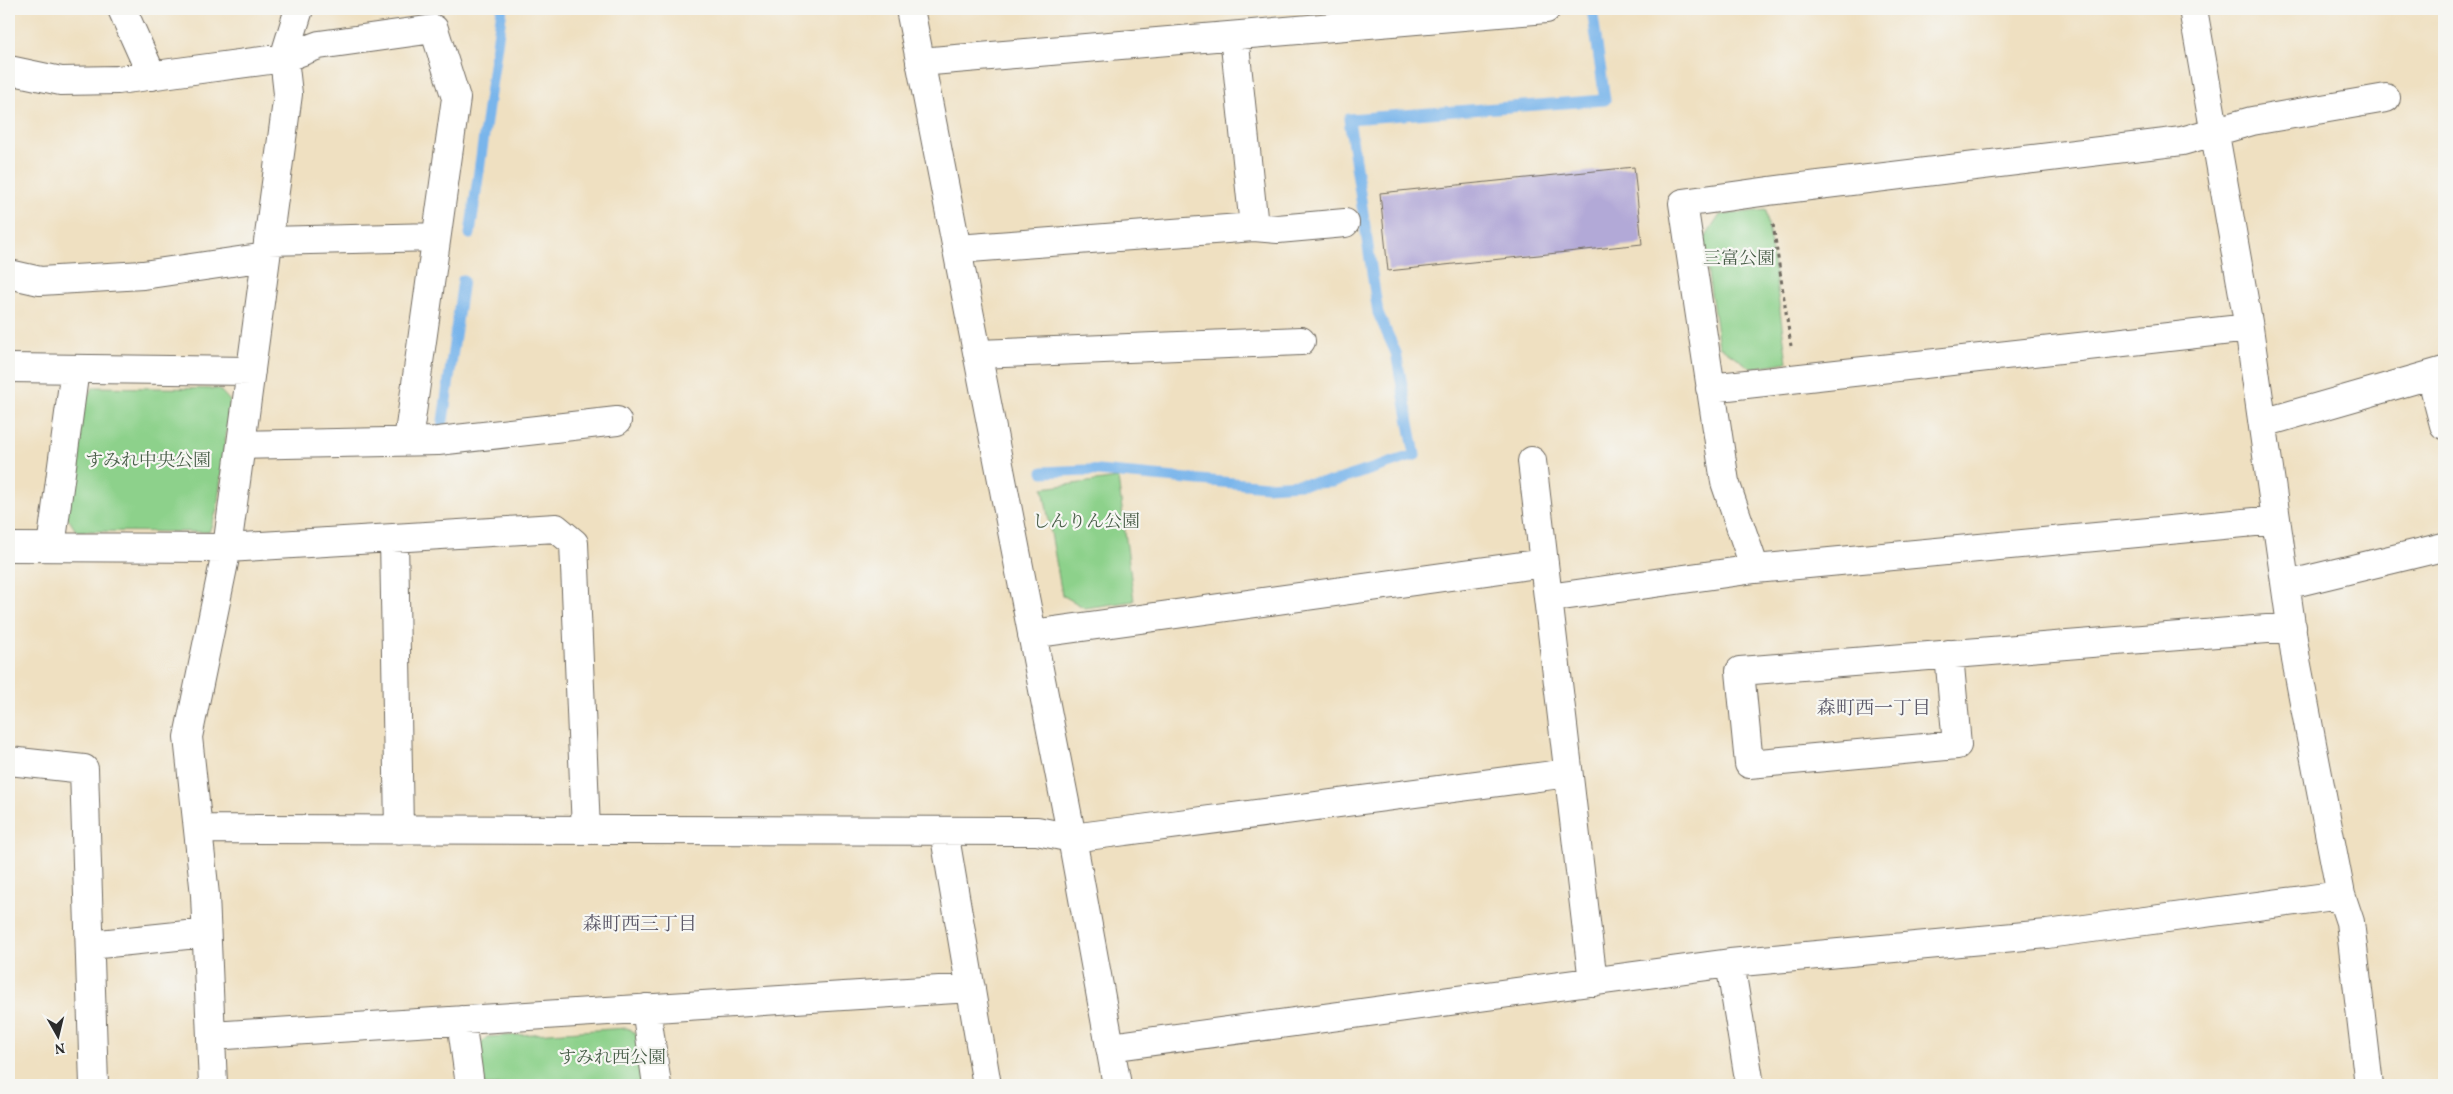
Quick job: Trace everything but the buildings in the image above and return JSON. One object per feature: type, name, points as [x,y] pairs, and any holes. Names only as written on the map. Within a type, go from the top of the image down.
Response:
[{"type":"street","points":[[122,9],[152,76]]},
{"type":"street","points":[[213,1085],[206,933],[198,829],[188,737],[227,548],[288,94],[284,58],[299,9]]},
{"type":"street","points":[[910,9],[1072,838],[1117,1085]]},
{"type":"street","points":[[920,62],[1546,9]]},
{"type":"street","points":[[2193,9],[2216,131],[2249,328],[2292,627],[2341,894],[2350,922],[2369,1085]]},
{"type":"street","points":[[9,70],[61,81],[118,80],[284,58],[319,45],[434,29],[456,98],[408,440]]},
{"type":"street","points":[[1234,36],[1254,227]]},
{"type":"street","points":[[1755,569],[1724,482],[1683,203],[2182,141],[2252,121],[2386,98]]},
{"type":"street","points":[[956,249],[1254,227],[1278,229],[1345,223]]},
{"type":"street","points":[[9,274],[40,281],[143,275],[267,249],[436,237]]},
{"type":"street","points":[[1710,388],[2249,328]]},
{"type":"street","points":[[978,354],[1301,342]]},
{"type":"street","points":[[9,368],[251,371]]},
{"type":"street","points":[[51,547],[75,369]]},
{"type":"street","points":[[2263,424],[2438,373],[2444,425]]},
{"type":"street","points":[[240,445],[408,440],[438,441],[617,421]]},
{"type":"street","points":[[1532,461],[1593,982]]},
{"type":"street","points":[[1548,598],[1755,569],[2276,520]]},
{"type":"street","points":[[9,547],[227,548],[556,528],[574,542],[586,830]]},
{"type":"street","points":[[394,538],[399,830]]},
{"type":"street","points":[[2286,585],[2443,547]]},
{"type":"street","points":[[1032,634],[1544,563]]},
{"type":"street","points":[[1949,654],[1957,744],[1749,764],[1740,671],[1949,654],[2292,627]]},
{"type":"street","points":[[9,762],[84,769],[94,1085]]},
{"type":"street","points":[[198,829],[1037,831],[1072,838],[1568,773]]},
{"type":"street","points":[[944,831],[987,1085]]},
{"type":"street","points":[[1110,1047],[1730,963],[2047,934],[2341,894]]},
{"type":"street","points":[[90,945],[206,933]]},
{"type":"street","points":[[1730,963],[1750,1085]]},
{"type":"street","points":[[211,1036],[971,988]]},
{"type":"street","points":[[646,1008],[657,1085]]},
{"type":"street","points":[[462,1020],[470,1085]]},
{"type":"path","points":[[1769,191],[1796,378]]},
{"type":"green space","name":"三富公園","points":[[1766,210],[1787,362],[1751,368],[1719,346],[1703,241],[1720,215]]},
{"type":"green space","name":"すみれ中央公園","points":[[94,387],[219,389],[230,401],[217,510],[209,532],[76,531],[66,515],[81,403]]},
{"type":"green space","name":"しんりん公園","points":[[1118,478],[1134,601],[1085,608],[1062,595],[1043,488]]},
{"type":"green space","name":"すみれ西公園","points":[[627,1028],[639,1035],[645,1085],[484,1085],[479,1045],[487,1037]]},
{"type":"waterway","points":[[470,234],[502,9]]},
{"type":"waterway","points":[[1043,472],[1087,470],[1267,486],[1332,482],[1415,455],[1396,353],[1378,313],[1349,119],[1605,100],[1592,9]]},
{"type":"waterway","points":[[442,428],[463,280]]},
{"type":"district","name":"森町西一丁目","points":[[1874,707]]},
{"type":"district","name":"森町西三丁目","points":[[640,923]]}]
